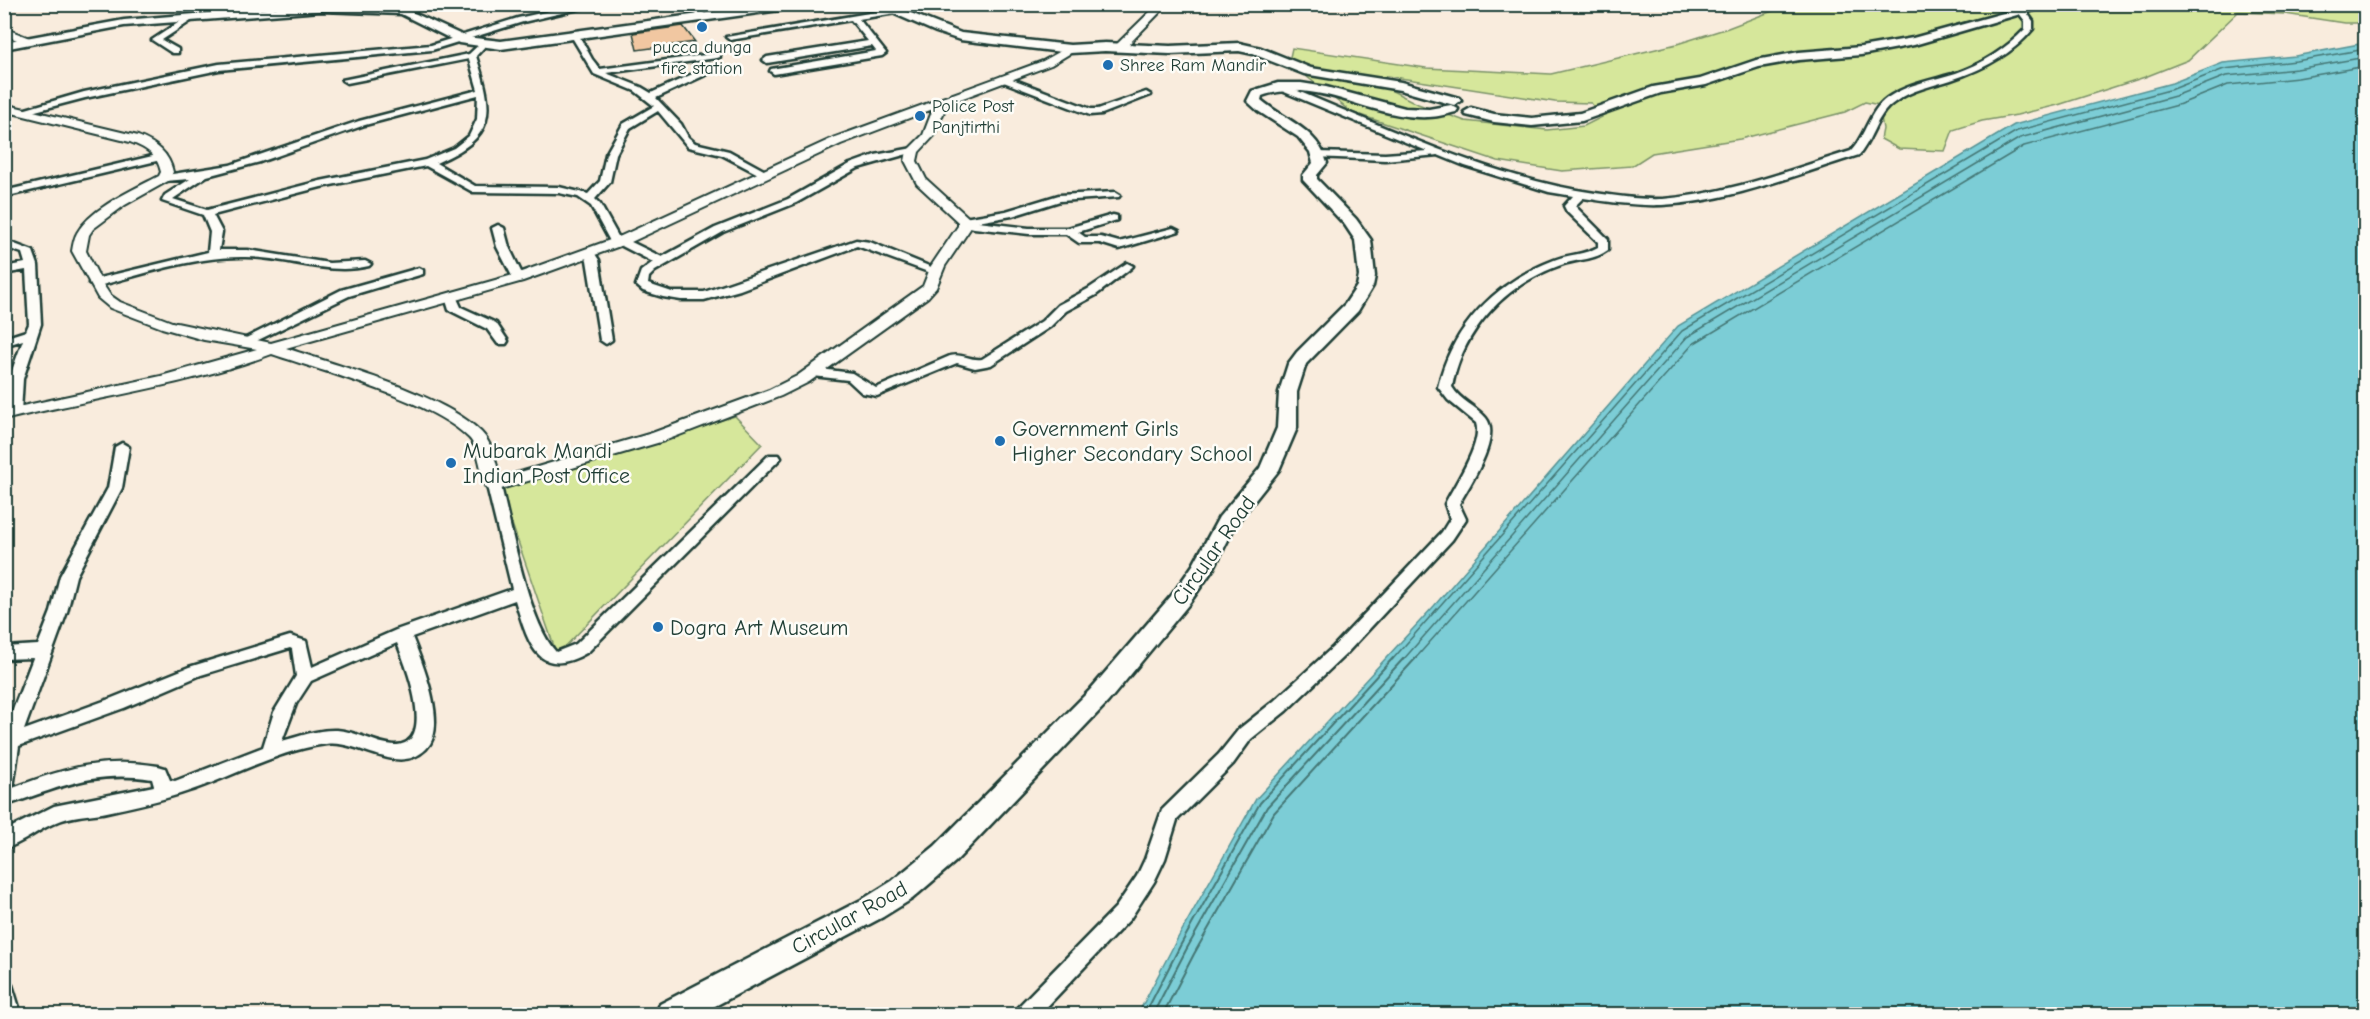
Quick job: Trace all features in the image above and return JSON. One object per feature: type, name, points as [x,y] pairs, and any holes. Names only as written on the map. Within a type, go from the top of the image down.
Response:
[{"type":"main road","points":[[324,8],[350,4]]},
{"type":"main road","points":[[4,46],[124,23],[368,6],[397,7],[461,38],[483,44],[518,42],[801,4]]},
{"type":"main road","points":[[877,4],[898,10],[921,24],[960,36],[1070,49],[1120,47],[1170,50],[1239,47],[1308,71],[1374,82],[1521,122],[1582,117],[1658,90],[1702,82],[1766,62],[1799,56],[1860,51],[1914,41],[2050,4]]},
{"type":"main road","points":[[461,38],[487,42],[518,42]]},
{"type":"main road","points":[[1318,155],[1307,139],[1262,108],[1254,101],[1254,97],[1261,91],[1280,87],[1342,95],[1414,114],[1442,113],[1461,107]]},
{"type":"main road","name":"Circular Road","points":[[671,1014],[873,908],[923,873],[945,854],[1099,696],[1194,582],[1227,522],[1272,465],[1287,428],[1288,392],[1297,364],[1352,307],[1365,286],[1367,276],[1363,240],[1351,222],[1310,180],[1310,175],[1320,163],[1318,155]]},
{"type":"street","points":[[397,7],[431,4]]},
{"type":"street","points":[[24,111],[202,69],[296,58],[414,50],[461,38],[526,14],[596,4]]},
{"type":"street","points":[[675,4],[697,10],[704,17]]},
{"type":"street","points":[[1120,47],[1164,4]]},
{"type":"street","points":[[730,36],[898,10]]},
{"type":"street","points":[[1280,87],[1437,153],[1529,183],[1581,194],[1641,202],[1683,200],[1744,187],[1847,156],[1861,147],[1871,121],[1888,102],[1902,93],[1970,70],[2006,50],[2029,28],[2029,21],[2022,12]]},
{"type":"street","points":[[774,71],[882,53],[854,18]]},
{"type":"street","points":[[175,51],[156,40],[190,19]]},
{"type":"street","points":[[4,31],[28,41]]},
{"type":"street","points":[[574,34],[597,72],[608,79],[638,89],[650,97],[678,126],[684,138],[692,145],[724,153],[766,174]]},
{"type":"street","points":[[767,60],[875,43]]},
{"type":"street","points":[[347,80],[472,56],[483,44]]},
{"type":"street","points":[[4,243],[27,250],[32,265],[35,324],[16,379],[9,414],[162,380],[273,349],[296,339],[518,278],[619,242],[837,141],[941,104],[1059,57],[1070,49]]},
{"type":"street","points":[[203,175],[167,200],[207,213],[320,184],[428,163],[458,150],[473,137],[482,119],[483,91],[472,56]]},
{"type":"street","points":[[597,72],[715,62]]},
{"type":"street","points":[[608,79],[715,62]]},
{"type":"street","points":[[650,97],[715,62]]},
{"type":"street","points":[[1004,79],[1090,112],[1099,112],[1146,95]]},
{"type":"street","points":[[483,91],[347,127],[282,151],[203,175],[164,178],[120,201],[88,226],[82,236],[79,251],[94,283],[105,298],[125,309],[184,330],[246,341],[273,349],[404,395],[466,427],[481,444],[494,486],[520,592],[543,650],[552,657],[562,658],[572,654],[590,640],[774,458]]},
{"type":"street","points":[[941,104],[928,136],[913,151],[910,161],[921,181],[965,224],[1029,231],[1069,231],[1113,218]]},
{"type":"street","points":[[4,107],[134,139],[152,146],[161,157],[166,172],[164,178]]},
{"type":"street","points":[[589,199],[605,182],[611,154],[626,126],[659,107]]},
{"type":"street","points":[[913,151],[854,166],[792,201],[719,230],[645,273],[642,285],[662,294],[705,296],[856,243],[866,244],[935,271]]},
{"type":"street","points":[[1318,155],[1385,157],[1437,153]]},
{"type":"street","points":[[4,194],[60,178],[87,175],[161,157]]},
{"type":"street","points":[[428,163],[472,189],[560,190],[589,199],[595,204],[619,242],[662,262]]},
{"type":"street","points":[[1026,1014],[1123,913],[1144,882],[1155,859],[1170,816],[1178,806],[1226,759],[1245,734],[1280,706],[1339,651],[1450,531],[1458,519],[1452,504],[1476,460],[1485,430],[1483,423],[1454,400],[1445,387],[1452,354],[1469,327],[1499,296],[1543,268],[1598,252],[1604,248],[1604,241],[1572,212],[1569,206],[1581,194]]},
{"type":"street","points":[[494,486],[658,437],[775,393],[813,372],[923,294],[929,288],[935,271],[965,224],[1008,214],[1059,198],[1115,195]]},
{"type":"street","points":[[207,213],[216,232],[213,254]]},
{"type":"street","points":[[498,228],[503,247],[518,278]]},
{"type":"street","points":[[1069,231],[1083,241],[1101,240],[1119,246],[1173,231]]},
{"type":"street","points":[[94,283],[213,254],[248,253],[315,265],[365,264]]},
{"type":"street","points":[[589,253],[593,260],[606,340]]},
{"type":"street","points":[[4,271],[32,265]]},
{"type":"street","points":[[813,372],[852,377],[867,390],[877,392],[955,359],[975,364],[986,362],[1046,324],[1062,308],[1092,292],[1127,266]]},
{"type":"street","points":[[246,341],[345,293],[419,272]]},
{"type":"street","points":[[451,297],[453,307],[492,326],[502,341]]},
{"type":"street","points":[[4,342],[33,333]]},
{"type":"street","points":[[5,782],[7,742],[59,612],[68,576],[115,488],[122,447]]},
{"type":"street","points":[[271,752],[283,711],[305,677],[402,634],[520,592]]},
{"type":"street","points":[[4,841],[54,814],[146,797],[169,788],[182,786],[238,762],[329,737],[347,739],[391,752],[404,753],[415,748],[425,735],[426,710],[402,634]]},
{"type":"street","points":[[7,742],[118,703],[195,671],[290,642],[300,645],[305,677]]},
{"type":"street","points":[[4,652],[44,651]]},
{"type":"street","points":[[4,799],[78,772],[97,768],[158,773],[164,786],[169,788]]},
{"type":"street","points":[[4,992],[10,1014]]},
{"type":"green space","points":[[1788,5],[2366,5],[2365,23],[2344,23],[2285,14],[2238,12],[2188,60],[2145,77],[2058,105],[1982,121],[1953,130],[1945,151],[1899,149],[1881,139],[1883,129],[1879,105],[1865,102],[1845,112],[1740,139],[1652,153],[1632,166],[1562,171],[1498,161],[1351,112],[1301,72],[1290,57],[1292,48],[1426,68],[1551,74],[1677,44],[1728,28]],"holes":[[[1387,76],[1555,102],[1591,103],[1602,117],[1584,126],[1547,130],[1465,121],[1418,104],[1373,81]]]},
{"type":"green space","points":[[735,416],[762,444],[557,655],[500,489]]},
{"type":"water","points":[[2365,43],[2365,1014],[1138,1014],[1256,799],[1434,606],[1678,326],[2014,125],[2172,83],[2223,63],[2295,56]]},
{"type":"building","points":[[683,26],[695,42],[637,50],[633,33]]},
{"type":"place","name":"pucca dunga fire station","points":[[702,27]]},
{"type":"place","name":"Shree Ram Mandir","points":[[1108,65]]},
{"type":"place","name":"Police Post Panjtirthi","points":[[920,116]]},
{"type":"place","name":"Government Girls Higher Secondary School","points":[[1000,441]]},
{"type":"place","name":"Mubarak Mandi Indian Post Office","points":[[451,463]]},
{"type":"place","name":"Dogra Art Museum","points":[[658,627]]}]
